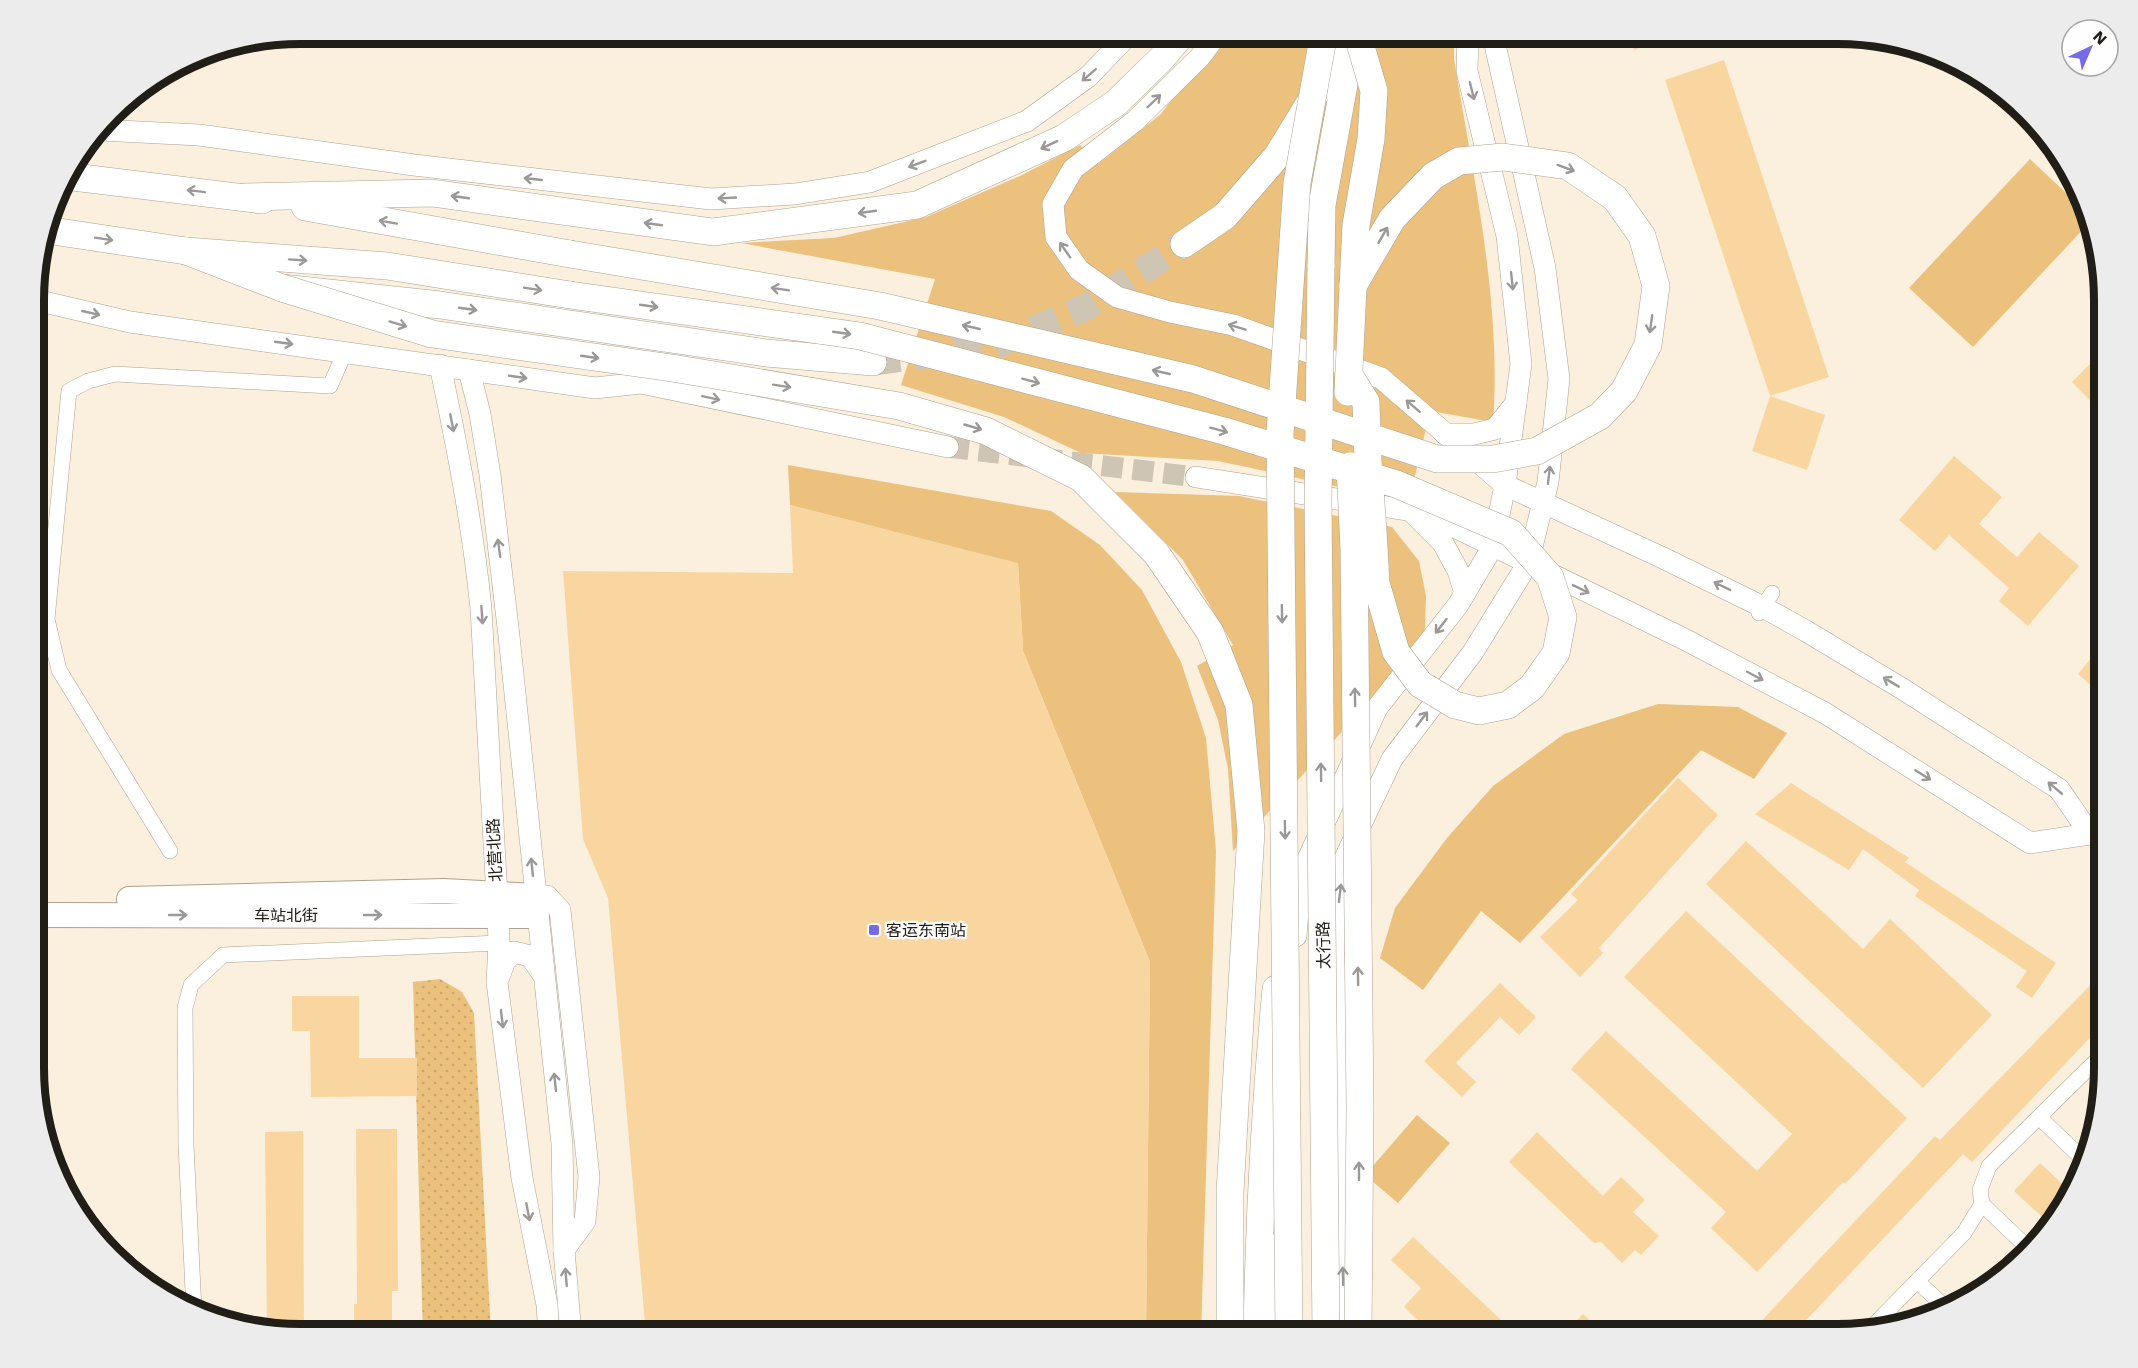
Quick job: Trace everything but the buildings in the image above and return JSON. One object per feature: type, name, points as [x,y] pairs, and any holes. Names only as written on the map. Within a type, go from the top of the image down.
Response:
[{"type":"highway","points":[[245,197],[432,193],[713,232],[917,205],[1064,138],[1116,103],[1174,44]]},
{"type":"highway","points":[[1289,1324],[1280,433],[1297,183],[1322,44]]},
{"type":"highway","points":[[1184,244],[1225,216],[1278,155],[1347,44]]},
{"type":"highway","name":"太行路","points":[[1326,1324],[1319,555],[1322,206],[1352,44]]},
{"type":"highway","points":[[1358,44],[1374,91],[1371,139],[1356,225],[1348,408],[1354,549],[1360,1096],[1358,1324]]},
{"type":"highway","points":[[75,177],[245,197],[880,306],[1193,379],[1437,459],[1493,459],[1537,451],[1600,416],[1624,391],[1648,345],[1656,286],[1642,236],[1615,198],[1568,166],[1503,157],[1459,161],[1433,176],[1392,219],[1353,286]]},
{"type":"highway","points":[[53,231],[186,251],[387,266],[570,295],[860,336],[1224,431],[1332,465],[1364,474],[1375,478],[1396,484],[1511,533],[1550,577],[1563,617],[1556,653],[1532,687],[1508,705],[1479,711],[1455,705],[1420,684],[1396,652],[1376,583],[1369,484],[1368,473],[1366,402],[1349,375]]},
{"type":"highway","points":[[186,251],[282,288],[432,334],[672,368],[900,406],[986,431],[1081,478],[1156,553],[1210,632],[1239,705],[1251,831],[1230,1192],[1230,1324]]},
{"type":"highway","points":[[282,288],[440,305],[766,353],[873,362]]},
{"type":"highway","points":[[1257,1324],[1258,1241],[1268,1070],[1286,892]]},
{"type":"main road","points":[[108,130],[199,135],[414,165],[711,198],[795,194],[870,182],[1027,121],[1089,76],[1120,44]]},
{"type":"main road","points":[[1196,477],[1426,513],[1684,639],[1825,713],[2030,843],[2090,834],[2059,789],[1765,604],[1505,485],[1381,378],[1233,325],[1170,312],[1116,297],[1079,270],[1056,237],[1053,204],[1073,169],[1135,121],[1200,57],[1210,44]]},
{"type":"main road","points":[[1272,1324],[1272,1214],[1301,874],[1377,708],[1465,593],[1493,546],[1505,485],[1521,364],[1507,236],[1467,70],[1468,44]]},
{"type":"main road","points":[[1344,1324],[1334,953],[1344,860],[1392,759],[1473,652],[1528,563],[1548,482],[1559,379],[1545,268],[1495,44]]},
{"type":"main road","points":[[44,302],[130,322],[595,388],[641,383],[948,447]]},
{"type":"main road","name":"北营北路","points":[[440,365],[477,562],[482,609],[499,943],[497,982],[522,1178],[547,1305],[548,1324]]},
{"type":"main road","name":"北营北路","points":[[469,370],[486,455],[502,566],[562,1144],[564,1250],[570,1324]]},
{"type":"main road","points":[[1445,434],[1474,434],[1495,429],[1516,403]]},
{"type":"main road","points":[[1411,511],[1443,543],[1458,571],[1465,593]]},
{"type":"main road","points":[[44,901],[444,891],[497,904]]},
{"type":"main road","points":[[536,906],[547,896],[560,910],[589,1176],[585,1221],[564,1250]]},
{"type":"main road","name":"车站北街","points":[[44,915],[497,904],[536,906]]},
{"type":"main road","points":[[497,982],[505,961],[514,952],[530,956],[544,976]]},
{"type":"street","points":[[170,851],[59,670],[47,619],[69,391],[88,381],[115,374],[330,386],[345,352]]},
{"type":"street","points":[[194,1301],[186,1145],[185,1008],[191,986],[223,955],[499,943]]},
{"type":"street","points":[[2024,1244],[1982,1204],[1980,1190],[1989,1166],[2094,1063]]},
{"type":"street","points":[[2039,1118],[2079,1155]]},
{"type":"street","points":[[1877,1321],[1964,1233],[1982,1204]]},
{"type":"street","points":[[1917,1281],[1941,1303]]},
{"type":"shaded area","points":[[1212,44],[1454,44],[1454,59],[1490,286],[1495,377],[1493,422],[1430,411],[1409,502],[1218,461],[1081,453],[1004,417],[901,385],[935,279],[741,243],[834,238],[926,217],[1020,176],[1080,145],[1098,164],[1161,114]]},
{"type":"shaded area","points":[[2030,159],[2075,201],[2084,228],[1973,347],[1909,288]]},
{"type":"shaded area","points":[[788,465],[1051,511],[1100,545],[1142,590],[1181,662],[1206,738],[1216,851],[1201,1324],[1146,1324],[1150,962],[1023,651],[1018,564],[790,505]]},
{"type":"shaded area","points":[[1115,492],[1239,496],[1392,527],[1419,561],[1426,596],[1424,654],[1370,701],[1233,851],[1228,769],[1218,720],[1197,666],[1233,645],[1183,560]]},
{"type":"shaded area","points":[[1658,704],[1738,707],[1787,733],[1754,779],[1701,750],[1520,943],[1481,911],[1423,990],[1380,958],[1395,908],[1447,838],[1493,786],[1564,734]]},
{"type":"shaded area","points":[[440,979],[462,992],[474,1013],[490,1324],[423,1324],[413,982]]},
{"type":"shaded area","points":[[1417,1115],[1450,1143],[1398,1203],[1365,1175]]},
{"type":"tunnel","points":[[873,362],[994,346],[1086,307],[1184,244]]},
{"type":"tunnel","points":[[948,447],[1196,477]]},
{"type":"place","name":"客运东南站","points":[[874,930]]}]
